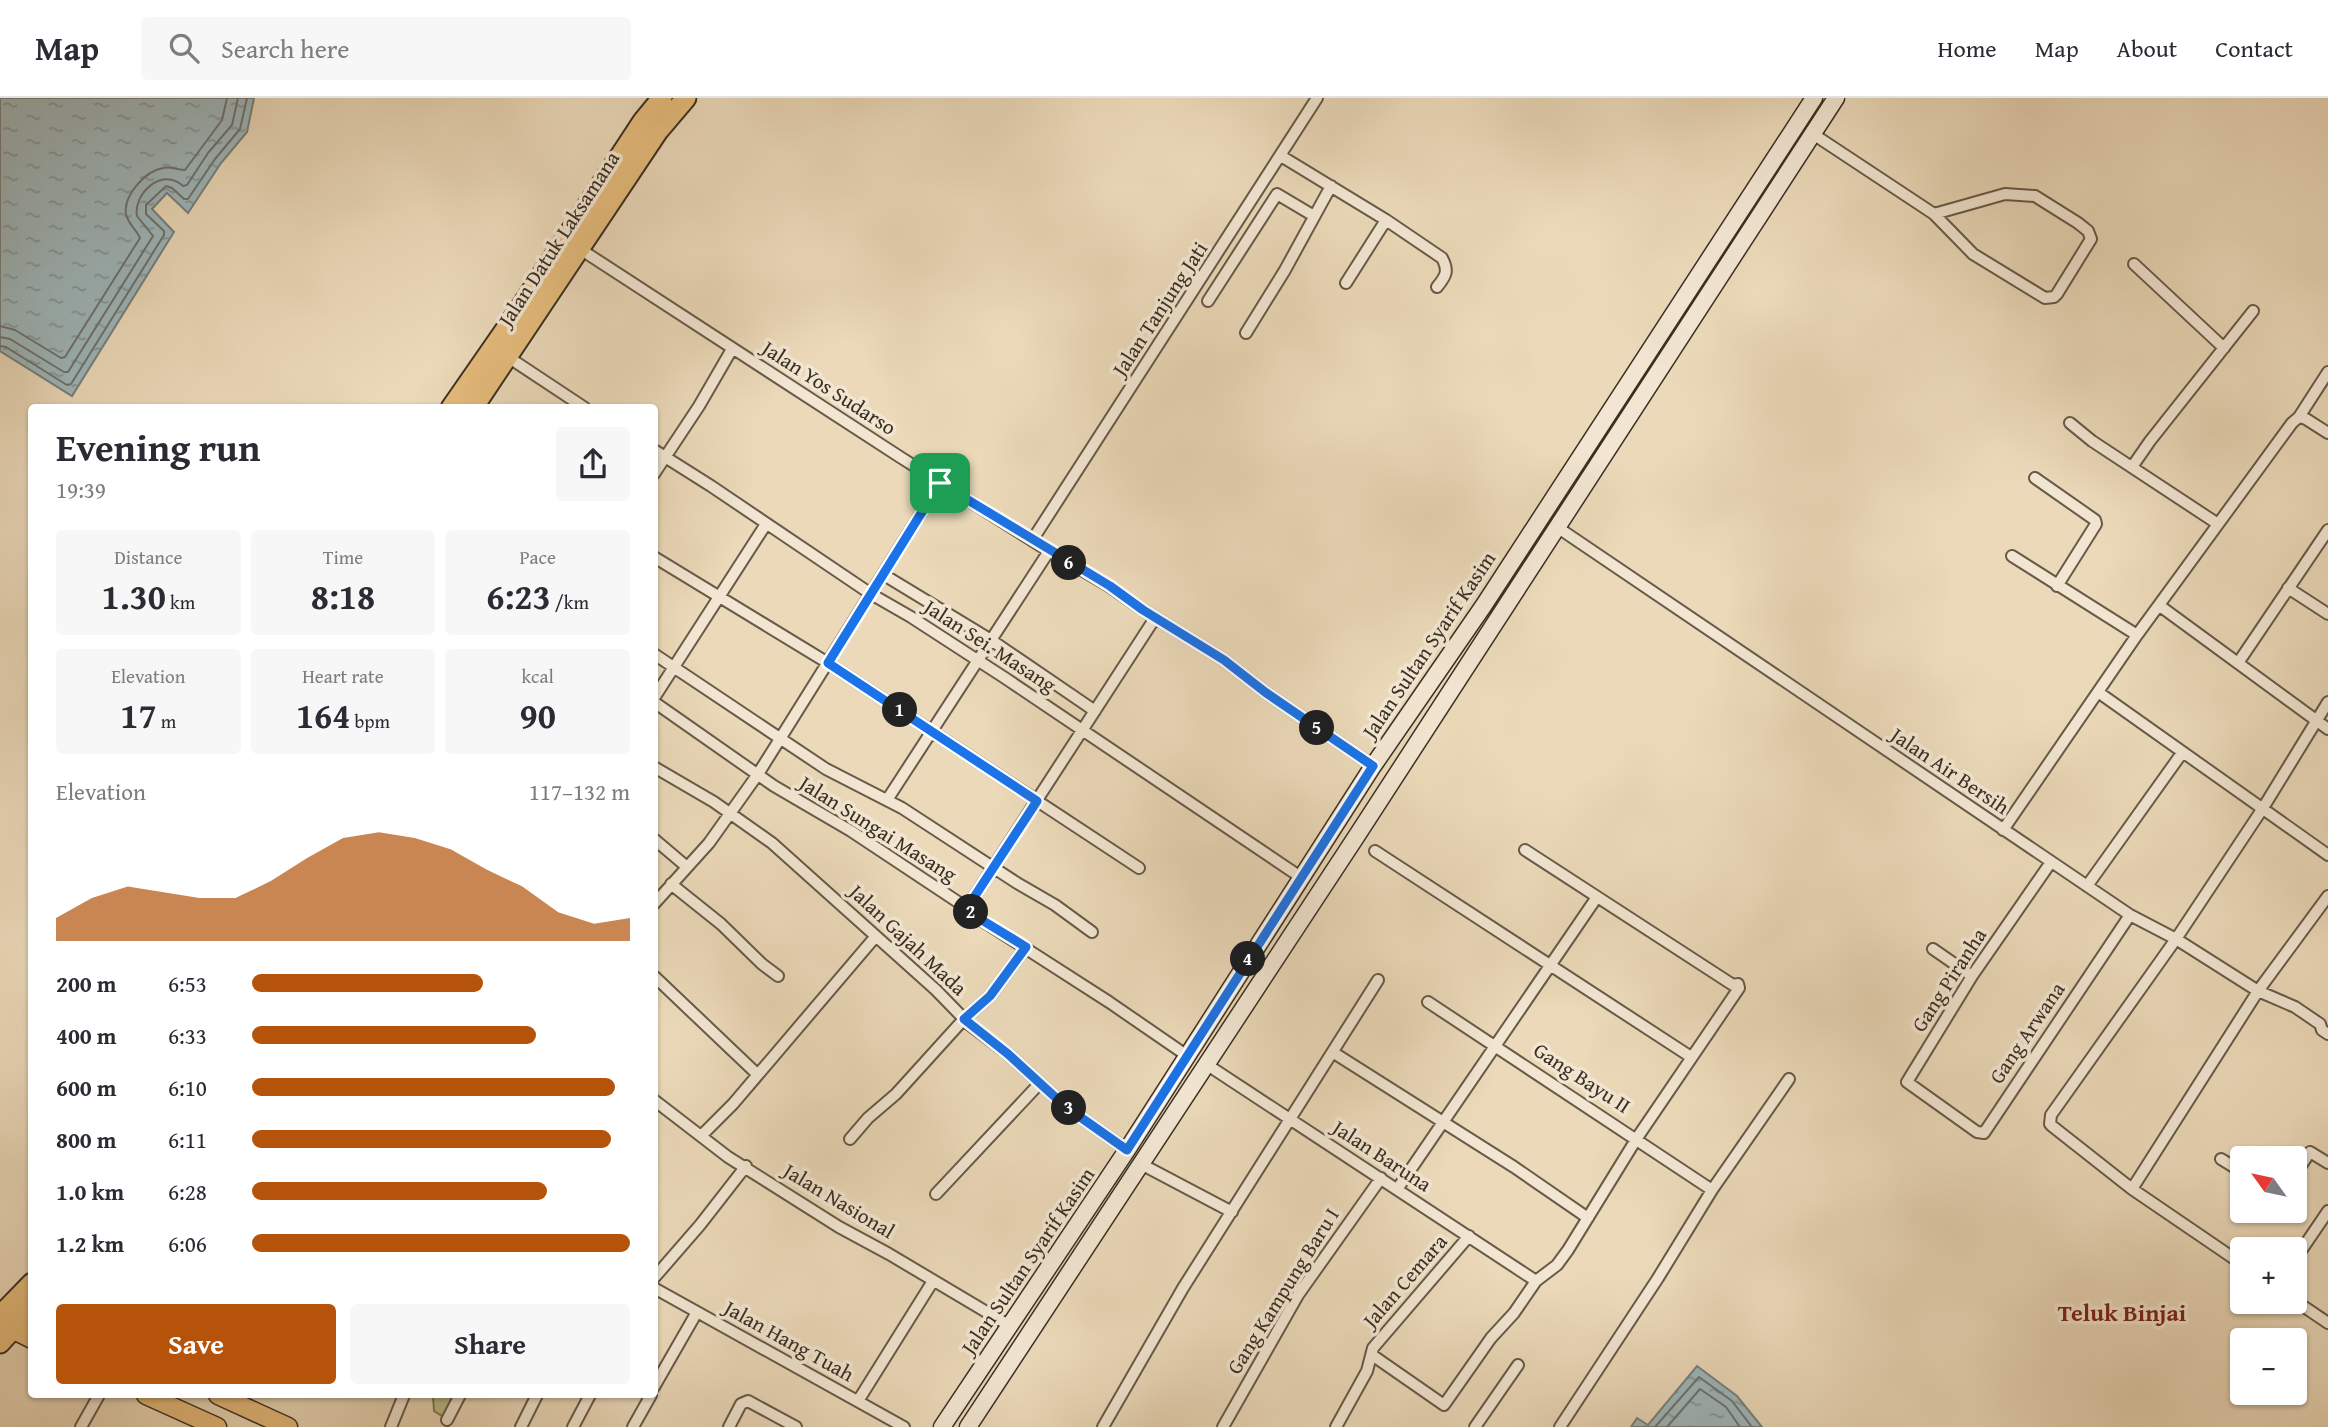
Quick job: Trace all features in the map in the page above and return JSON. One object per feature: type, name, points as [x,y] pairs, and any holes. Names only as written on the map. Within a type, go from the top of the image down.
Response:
[{"type":"highway","name":"Jalan Datuk Laksamana","points":[[476,404],[580,249],[650,126],[662,98]]},
{"type":"highway","name":"Jalan Datuk Laksamana","points":[[454,404],[650,126],[686,98]]},
{"type":"highway","points":[[3,1328],[27,1306]]},
{"type":"main road","points":[[3,1328],[28,1337]]},
{"type":"main road","points":[[152,1398],[217,1427]]},
{"type":"main road","points":[[231,1398],[288,1427]]},
{"type":"street","name":"Jalan Tanjung Jati","points":[[1033,539],[1317,98]]},
{"type":"street","name":"Jalan Sultan Syarif Kasim","points":[[968,1427],[1356,837],[1836,98]]},
{"type":"street","name":"Jalan Sultan Syarif Kasim","points":[[942,1427],[1127,1150],[1373,766],[1484,605],[1811,99]]},
{"type":"street","points":[[1813,134],[1934,214],[1973,254],[2049,299],[2057,294],[2091,239],[2088,230],[2035,196],[2005,194],[1934,214]]},
{"type":"street","points":[[1281,156],[1387,220],[1442,258],[1446,274],[1437,287]]},
{"type":"street","points":[[1245,333],[1285,270],[1331,186]]},
{"type":"street","points":[[1209,301],[1277,194],[1314,216]]},
{"type":"street","points":[[1346,283],[1387,220]]},
{"type":"street","name":"Jalan Yos Sudarso","points":[[580,249],[940,483],[1110,586],[1155,618],[1224,660],[1265,692],[1373,766]]},
{"type":"street","points":[[2134,264],[2224,348]]},
{"type":"street","points":[[2132,467],[2253,311]]},
{"type":"street","points":[[658,468],[732,349]]},
{"type":"street","points":[[508,357],[579,404]]},
{"type":"street","points":[[2003,830],[2137,635],[2299,417],[2328,372]]},
{"type":"street","points":[[1608,414],[1623,424]]},
{"type":"street","points":[[2299,417],[2328,433]]},
{"type":"street","points":[[2070,424],[2218,524]]},
{"type":"street","name":"Jalan Sei. Masang","points":[[658,452],[871,594],[939,635],[1302,878]]},
{"type":"street","points":[[2035,478],[2095,520],[2096,524],[2057,586]]},
{"type":"street","points":[[658,899],[709,843],[758,774],[940,483]]},
{"type":"street","points":[[658,694],[766,524]]},
{"type":"street","name":"Jalan Air Bersih","points":[[1557,527],[2130,915],[2176,939],[2259,991],[2295,1007],[2328,1034]]},
{"type":"street","points":[[2238,663],[2328,530]]},
{"type":"street","points":[[887,800],[1049,551]]},
{"type":"street","points":[[2012,556],[2137,635]]},
{"type":"street","points":[[658,560],[828,663],[1139,868]]},
{"type":"street","points":[[884,575],[991,640],[1095,711]]},
{"type":"street","points":[[2288,588],[2328,614]]},
{"type":"street","points":[[2160,606],[2328,729]]},
{"type":"street","points":[[939,635],[952,615]]},
{"type":"street","points":[[967,908],[1155,618]]},
{"type":"street","points":[[658,657],[826,769],[887,800],[1055,905],[1092,932]]},
{"type":"street","points":[[1004,678],[1017,658]]},
{"type":"street","points":[[2098,692],[2328,855]]},
{"type":"street","points":[[2230,1256],[2132,1189],[2052,1126],[2050,1115],[2176,939],[2328,702]]},
{"type":"street","name":"Jalan Sungai Masang","points":[[658,703],[800,803],[850,831],[1186,1055]]},
{"type":"street","points":[[2087,886],[2182,753]]},
{"type":"street","name":"Jalan Gajah Mada","points":[[658,769],[772,843],[936,990],[964,1019],[1008,1054],[1066,1107],[1127,1150]]},
{"type":"street","points":[[1356,837],[1690,1057]]},
{"type":"street","points":[[658,842],[687,867]]},
{"type":"street","points":[[1372,1355],[1444,1405],[1491,1338],[1504,1326],[1536,1281],[1557,1265],[1690,1057],[1734,997],[1738,984],[1733,985],[1525,850]]},
{"type":"street","name":"Gang Piranha","points":[[1943,1109],[1907,1082],[1972,976],[2051,862]]},
{"type":"street","points":[[671,884],[721,924],[778,976]]},
{"type":"street","points":[[2132,1189],[2259,991],[2324,910],[2328,896]]},
{"type":"street","points":[[1398,1188],[1597,897]]},
{"type":"street","name":"Gang Arwana","points":[[1943,1109],[1977,1132],[1984,1133],[2130,915]]},
{"type":"street","points":[[702,1136],[733,1104],[876,936]]},
{"type":"street","points":[[850,1139],[868,1118],[896,1094],[964,1019],[990,996],[1026,947]]},
{"type":"street","points":[[1933,949],[1972,976]]},
{"type":"street","points":[[658,980],[757,1074]]},
{"type":"street","points":[[1103,1427],[1183,1288],[1378,980]]},
{"type":"street","name":"Gang Bayu II","points":[[1428,1002],[1712,1190]]},
{"type":"street","points":[[1334,1053],[1588,1218]]},
{"type":"street","name":"Jalan Baruna","points":[[1206,1064],[1536,1281]]},
{"type":"street","points":[[1560,1427],[1712,1190],[1789,1079]]},
{"type":"street","points":[[936,1194],[1040,1083]]},
{"type":"street","name":"Jalan Nasional","points":[[658,1103],[728,1157],[839,1227],[1010,1326]]},
{"type":"street","points":[[2307,1156],[2310,1152],[2328,1163]]},
{"type":"street","points":[[2221,1159],[2230,1165]]},
{"type":"street","points":[[1141,1164],[1232,1212]]},
{"type":"street","points":[[658,1273],[746,1166]]},
{"type":"street","name":"Gang Kampung Baru I","points":[[1223,1427],[1304,1286],[1381,1178]]},
{"type":"street","points":[[2307,1242],[2328,1211]]},
{"type":"street","name":"Jalan Cemara","points":[[1336,1427],[1367,1371],[1373,1348],[1469,1236]]},
{"type":"street","points":[[858,1401],[933,1281]]},
{"type":"street","name":"Jalan Hang Tuah","points":[[658,1290],[904,1427]]},
{"type":"street","points":[[2307,1309],[2328,1323]]},
{"type":"street","points":[[658,1380],[697,1312]]},
{"type":"street","points":[[1475,1427],[1518,1365]]},
{"type":"street","points":[[81,1427],[97,1398]]},
{"type":"street","points":[[391,1427],[403,1398]]},
{"type":"street","points":[[447,1420],[458,1398]]},
{"type":"street","points":[[521,1427],[536,1398]]},
{"type":"street","points":[[573,1427],[588,1398]]},
{"type":"street","points":[[633,1427],[649,1398]]},
{"type":"street","points":[[729,1427],[748,1401],[796,1427]]},
{"type":"green space","points":[[433,1398],[452,1398],[442,1416],[434,1411]]},
{"type":"water","points":[[0,98],[254,98],[247,132],[221,163],[188,213],[167,193],[152,209],[174,232],[72,396],[0,351]]},
{"type":"water","points":[[1697,1366],[1737,1396],[1762,1427],[1631,1427],[1637,1418],[1648,1425]]},
{"type":"district","name":"Teluk Binjai","points":[[2122,1313]]},
{"type":"route","points":[[940,483],[1110,586],[1143,610],[1224,660],[1265,692],[1373,766],[1127,1150],[1066,1107],[1008,1054],[964,1019],[990,996],[1026,947],[972,914],[967,908],[1037,801],[828,663],[940,483]]}]
